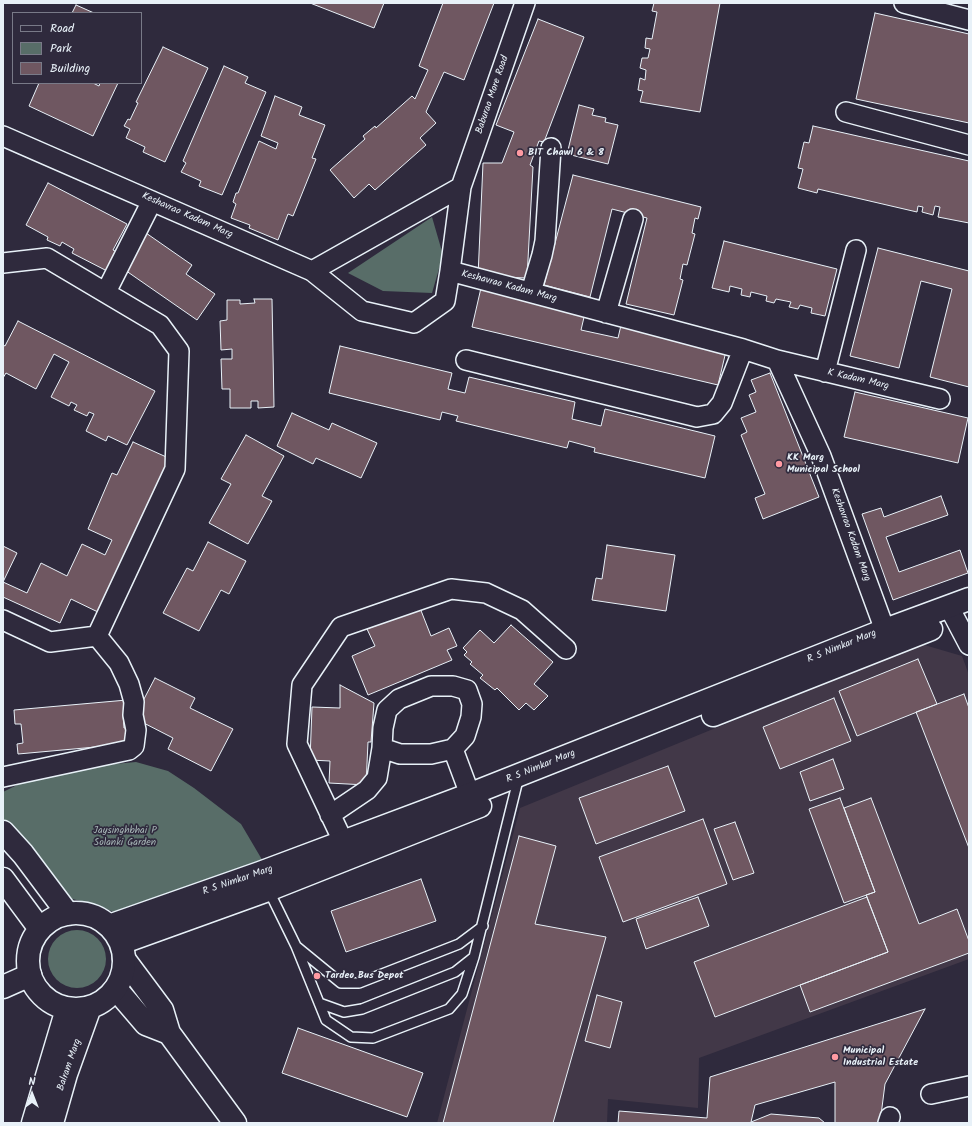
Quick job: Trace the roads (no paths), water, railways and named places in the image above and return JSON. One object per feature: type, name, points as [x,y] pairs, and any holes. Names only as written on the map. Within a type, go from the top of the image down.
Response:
[{"type":"main road","name":"R S Nimkar Marg","points":[[118,943],[264,882],[517,784],[888,637],[958,613],[969,599]]},
{"type":"main road","points":[[6,841],[68,914]]},
{"type":"main road","points":[[3,879],[40,930]]},
{"type":"main road","points":[[118,943],[123,974],[116,988],[106,998],[90,1007],[81,1010],[68,1009],[54,1004],[44,997],[35,987],[30,975],[28,959],[31,943],[40,930],[52,919],[68,914],[84,914],[100,919],[118,943],[162,1010],[169,1033],[235,1123]]},
{"type":"main road","points":[[3,987],[30,975]]},
{"type":"main road","points":[[116,988],[146,1024],[169,1033]]},
{"type":"main road","name":"Balram Marg","points":[[52,1123],[66,1074],[90,1007]]},
{"type":"main road","name":"Balram Marg","points":[[33,1123],[68,1009]]},
{"type":"street","name":"Baburao More Road","points":[[450,271],[461,186],[525,3]]},
{"type":"street","points":[[904,3],[969,20]]},
{"type":"street","points":[[846,112],[969,145]]},
{"type":"street","name":"Keshavrao Kadam Marg","points":[[3,136],[312,271],[362,311],[414,323],[445,301],[450,271],[743,349],[777,360],[821,456],[888,637]]},
{"type":"street","points":[[531,292],[545,241],[551,148]]},
{"type":"street","points":[[312,271],[461,186]]},
{"type":"street","points":[[106,292],[152,201]]},
{"type":"street","points":[[606,312],[633,220]]},
{"type":"street","points":[[825,372],[856,250]]},
{"type":"street","points":[[3,263],[47,258],[160,325],[180,351],[175,468],[97,636]]},
{"type":"street","points":[[466,360],[697,417],[713,414],[722,403],[743,349]]},
{"type":"street","name":"K Kadam Marg","points":[[777,360],[940,399]]},
{"type":"street","points":[[347,850],[297,744],[302,685],[341,627],[451,590],[486,593],[522,610],[566,648]]},
{"type":"street","points":[[958,613],[969,645]]},
{"type":"street","points":[[3,620],[50,642],[97,636]]},
{"type":"street","points":[[3,778],[129,750],[134,746],[136,730],[132,716],[134,702],[129,684],[119,663],[97,636]]},
{"type":"street","points":[[330,815],[367,790],[377,778],[382,748],[383,728],[387,710],[399,699],[431,686],[453,686],[466,690],[472,704],[471,716],[465,736],[453,750],[431,754],[400,754],[382,748]]},
{"type":"street","points":[[453,750],[473,801]]},
{"type":"street","points":[[931,1094],[969,1086]]},
{"type":"lane","points":[[264,882],[296,946],[326,1020],[351,1037],[373,1038],[449,1009],[462,994],[474,957],[483,926],[517,784]]},
{"type":"lane","points":[[296,946],[341,983],[359,983],[459,944],[483,926]]},
{"type":"lane","points":[[319,1003],[344,1012],[362,1009],[455,972],[474,957]]},
{"type":"place","name":"BIT Chawl 6 & 8","points":[[520,153]]},
{"type":"place","name":"KK Marg Municipal School","points":[[779,464]]},
{"type":"place","name":"Tardeo Bus Depot","points":[[317,976]]},
{"type":"place","name":"Municipal Industrial Estate","points":[[835,1057]]},
{"type":"park label","name":"Jaysinghbhai P Solanki Garden","points":[[125,836]]}]
